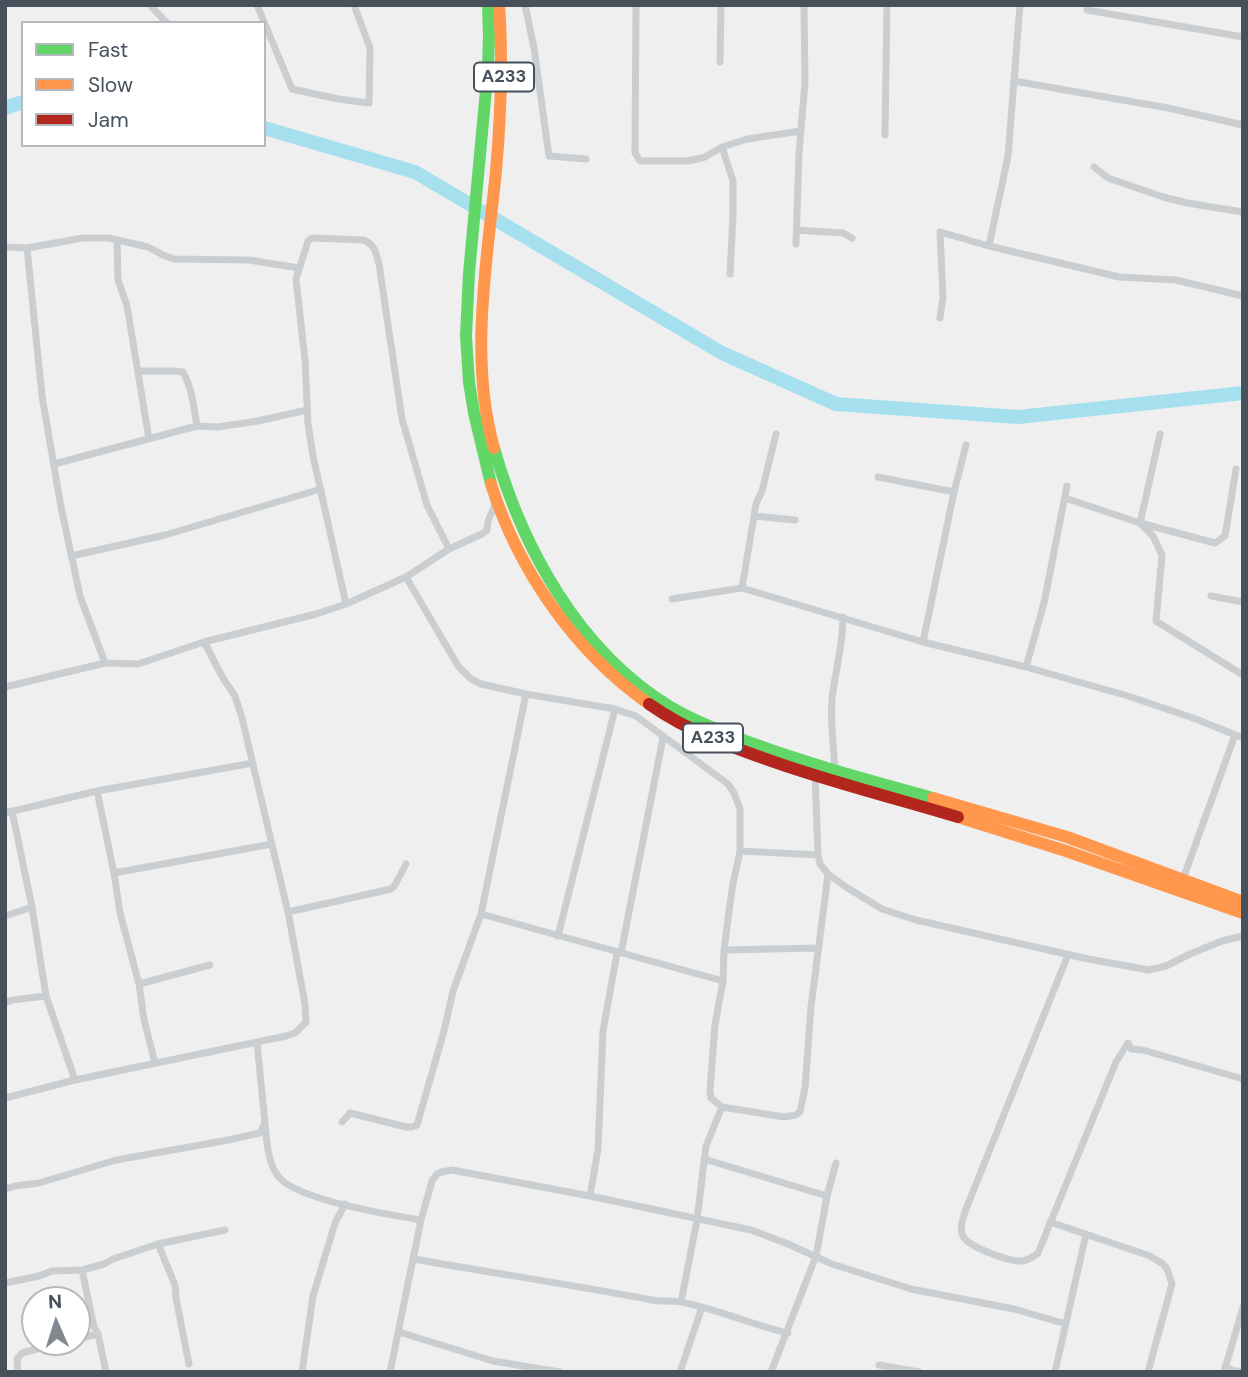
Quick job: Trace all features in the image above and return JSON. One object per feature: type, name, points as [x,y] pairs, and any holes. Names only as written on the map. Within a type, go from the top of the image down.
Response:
[{"type":"highway","name":"A233","points":[[488,5],[490,23],[487,80],[466,309],[468,369],[476,424],[492,489],[536,580],[566,626],[599,664],[636,697],[679,723],[737,749],[816,770],[1042,842],[1243,913]]},
{"type":"highway","name":"A233","points":[[499,5],[504,76],[485,277],[482,340],[487,421],[515,514],[545,574],[575,617],[608,656],[660,700],[680,712],[739,738],[816,770],[835,771],[1043,829],[1243,902]]},
{"type":"street","points":[[150,5],[165,21]]},
{"type":"street","points":[[266,27],[292,89],[369,103],[370,48],[354,5]]},
{"type":"street","points":[[525,5],[550,156],[586,159]]},
{"type":"street","points":[[636,5],[635,153],[640,160],[688,161],[756,137],[801,131]]},
{"type":"street","points":[[720,62],[721,5]]},
{"type":"street","points":[[796,244],[805,82],[804,5]]},
{"type":"street","points":[[885,135],[887,5]]},
{"type":"street","points":[[989,246],[1008,156],[1020,5]]},
{"type":"street","points":[[1087,10],[1243,37]]},
{"type":"street","points":[[1014,81],[1168,108],[1243,125]]},
{"type":"street","points":[[722,147],[733,181],[730,274]]},
{"type":"street","points":[[1094,167],[1108,178],[1163,197],[1243,212]]},
{"type":"street","points":[[797,230],[843,233],[852,238]]},
{"type":"street","points":[[940,318],[943,297],[940,232],[1119,277],[1176,280],[1243,296]]},
{"type":"street","points":[[5,247],[27,248],[83,238],[109,238],[148,247],[174,259],[249,260],[299,268]]},
{"type":"street","points":[[346,604],[313,456],[307,410],[305,360],[296,279],[308,241],[312,238],[364,240],[375,248],[402,419],[426,505],[449,550]]},
{"type":"street","points":[[117,240],[118,280],[127,306],[149,439]]},
{"type":"street","points":[[27,248],[42,396],[61,507],[80,596],[105,663]]},
{"type":"street","points":[[138,371],[183,372],[197,426]]},
{"type":"street","points":[[54,464],[197,426],[217,427],[307,410]]},
{"type":"street","points":[[742,588],[756,504],[762,491],[776,434]]},
{"type":"street","points":[[1140,523],[1160,434]]},
{"type":"street","points":[[923,642],[966,445]]},
{"type":"street","points":[[1065,498],[1140,523],[1215,543],[1225,537],[1236,469]]},
{"type":"street","points":[[877,477],[954,492]]},
{"type":"street","points":[[1026,667],[1044,603],[1067,486]]},
{"type":"street","points":[[71,556],[165,535],[321,489]]},
{"type":"street","points":[[5,687],[105,663],[138,664],[204,642],[346,604],[406,577],[487,530],[497,499]]},
{"type":"street","points":[[754,516],[795,520]]},
{"type":"street","points":[[1140,523],[1153,536],[1162,555],[1156,621],[1243,675]]},
{"type":"street","points":[[406,577],[465,674],[481,684],[615,709],[636,716],[728,784],[734,793],[740,808],[740,851],[724,950],[710,1090],[711,1098],[722,1107],[784,1117],[800,1112],[805,1088],[811,1007],[828,874]]},
{"type":"street","points":[[672,599],[742,588],[923,642],[1128,696],[1239,737],[1183,879]]},
{"type":"street","points":[[1211,596],[1243,602]]},
{"type":"street","points":[[835,771],[832,711],[843,641],[843,617]]},
{"type":"street","points":[[5,1098],[75,1080],[295,1033],[306,1022],[288,912],[242,718],[235,696],[204,642]]},
{"type":"street","points":[[342,1122],[350,1113],[406,1127],[417,1125],[453,991],[481,914],[526,694]]},
{"type":"street","points":[[558,936],[615,709]]},
{"type":"street","points":[[590,1196],[598,1149],[603,1031],[663,738]]},
{"type":"street","points":[[75,1080],[46,996],[32,907],[9,812],[97,791],[253,763]]},
{"type":"street","points":[[816,770],[820,864],[828,874],[882,909],[916,920],[1068,955],[1149,970],[1166,966],[1222,941],[1243,936]]},
{"type":"street","points":[[97,791],[120,914],[139,984],[144,1020],[155,1063]]},
{"type":"street","points":[[114,873],[272,844]]},
{"type":"street","points":[[740,851],[818,855]]},
{"type":"street","points":[[288,912],[391,889],[406,864]]},
{"type":"street","points":[[5,916],[32,907]]},
{"type":"street","points":[[481,914],[723,981]]},
{"type":"street","points":[[724,950],[819,948]]},
{"type":"street","points":[[1068,955],[962,1221],[962,1233],[973,1247],[1018,1261],[1032,1258],[1038,1252],[1116,1062],[1128,1043],[1131,1049],[1143,1050],[1243,1079]]},
{"type":"street","points":[[139,984],[210,965]]},
{"type":"street","points":[[5,1003],[46,996]]},
{"type":"street","points":[[257,1042],[270,1160],[283,1181],[288,1186],[325,1199],[421,1220]]},
{"type":"street","points":[[681,1302],[697,1220],[706,1146],[722,1107]]},
{"type":"street","points":[[5,1189],[39,1183],[116,1160],[260,1133],[265,1123]]},
{"type":"street","points":[[704,1159],[827,1196]]},
{"type":"street","points":[[771,1372],[816,1256],[836,1163]]},
{"type":"street","points":[[390,1372],[421,1220],[432,1181],[442,1171],[452,1170],[751,1230],[867,1276],[911,1289],[1014,1309],[1066,1324]]},
{"type":"street","points":[[302,1372],[313,1296],[335,1223],[345,1204]]},
{"type":"street","points":[[1050,1222],[1150,1256],[1163,1264],[1172,1284],[1148,1372]]},
{"type":"street","points":[[5,1283],[52,1271],[82,1270],[158,1244],[225,1230]]},
{"type":"street","points":[[1055,1372],[1086,1234]]},
{"type":"street","points":[[158,1244],[175,1285],[189,1364]]},
{"type":"street","points":[[414,1259],[681,1302],[788,1333]]},
{"type":"street","points":[[82,1270],[106,1372]]},
{"type":"street","points":[[680,1372],[702,1307]]},
{"type":"street","points":[[1243,1307],[1225,1369],[1243,1371]]},
{"type":"street","points":[[399,1332],[493,1361],[561,1372]]},
{"type":"street","points":[[91,1336],[98,1334]]},
{"type":"street","points":[[18,1372],[17,1359],[21,1354]]},
{"type":"street","points":[[879,1365],[919,1372]]},
{"type":"waterway","points":[[5,108],[21,103]]},
{"type":"waterway","points":[[266,129],[415,172],[722,353],[836,404],[1018,417],[1243,393]]},
{"type":"traffic: fast","points":[[488,5],[488,68],[469,273],[466,336],[474,413],[491,484]]},
{"type":"traffic: fast","points":[[494,448],[520,522],[558,593],[581,626],[607,656],[637,683],[669,706],[751,743],[819,766],[933,798]]},
{"type":"traffic: slow","points":[[494,448],[482,380],[481,345],[499,129],[499,5]]},
{"type":"traffic: slow","points":[[491,484],[517,547],[552,607],[597,660],[649,704]]},
{"type":"traffic: slow","points":[[933,798],[1067,837],[1243,902]]},
{"type":"traffic: slow","points":[[958,817],[1066,851],[1243,913]]},
{"type":"traffic: jam","points":[[649,704],[698,732],[751,754],[829,780],[958,817]]}]
